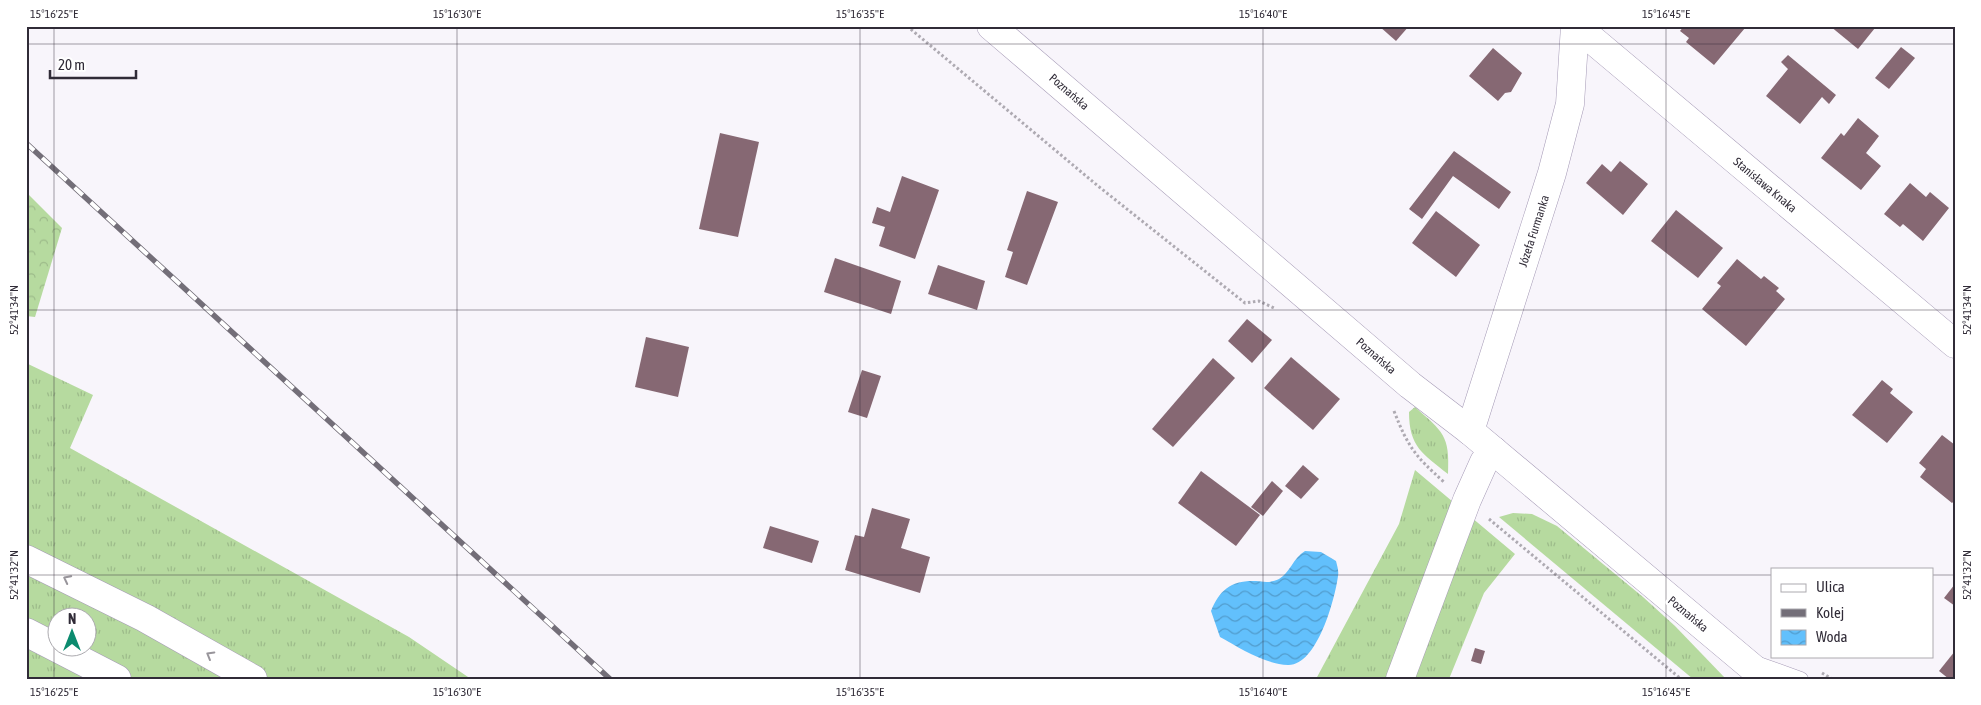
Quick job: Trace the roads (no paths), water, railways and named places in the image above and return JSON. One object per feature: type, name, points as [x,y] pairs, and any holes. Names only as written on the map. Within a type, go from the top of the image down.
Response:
[{"type":"main road","name":"Poznańska","points":[[991,26],[1410,385],[1470,431],[1766,679]]},
{"type":"main road","name":"Józefa Furmanka","points":[[1470,431],[1554,165],[1570,104],[1575,26]]},
{"type":"main road","name":"Stanisława Knaka","points":[[1575,26],[1955,344]]},
{"type":"main road","points":[[1400,679],[1467,500],[1484,462],[1494,451]]},
{"type":"main road","points":[[26,559],[145,618],[253,679]]},
{"type":"main road","points":[[26,632],[117,679]]},
{"type":"lane","points":[[1742,658],[1801,679]]},
{"type":"water","points":[[1305,551],[1321,552],[1336,561],[1338,572],[1329,615],[1323,630],[1308,655],[1298,662],[1288,665],[1279,664],[1252,655],[1220,637],[1211,611],[1218,597],[1228,587],[1240,582],[1270,582],[1279,579],[1286,573],[1297,557]]},
{"type":"railway","points":[[26,143],[610,679]]}]
